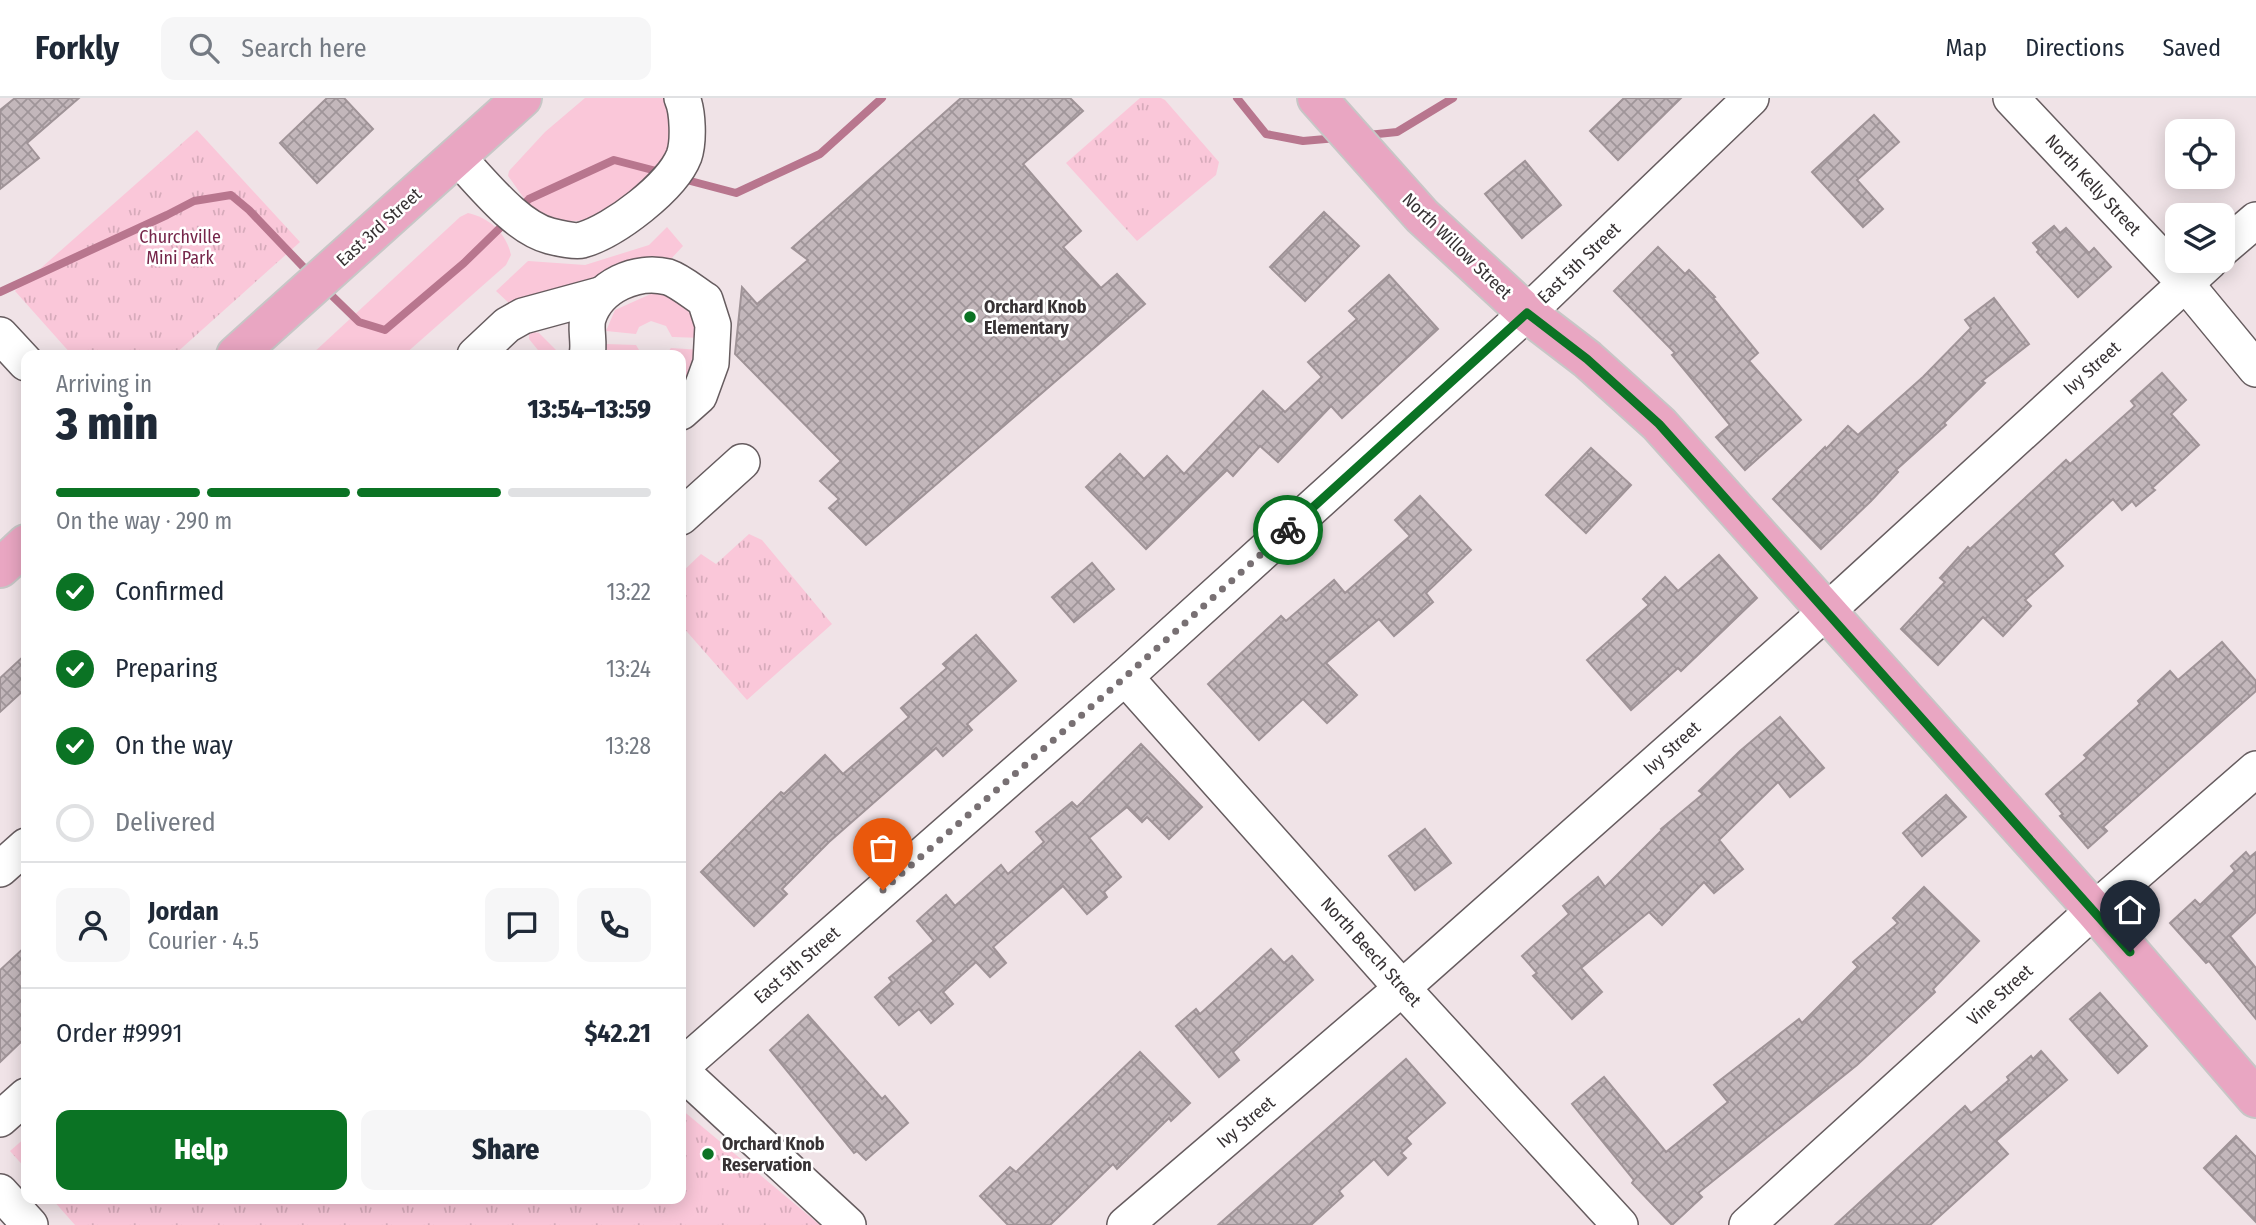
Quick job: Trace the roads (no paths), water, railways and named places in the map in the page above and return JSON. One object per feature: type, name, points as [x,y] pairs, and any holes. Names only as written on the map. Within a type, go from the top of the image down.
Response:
[{"type":"main road","name":"East 3rd Street","points":[[242,350],[522,98]]},
{"type":"main road","name":"North Willow Street","points":[[1317,98],[1423,216],[1527,313],[1587,359],[1659,424],[2094,910],[2256,1098]]},
{"type":"main road","points":[[0,568],[21,549]]},
{"type":"street","points":[[457,157],[522,223],[548,236],[580,241],[618,222],[661,189],[684,155],[688,110],[682,98]]},
{"type":"street","name":"East 5th Street","points":[[686,1065],[1125,677],[1527,313],[1751,98]]},
{"type":"street","name":"North Kelly Street","points":[[2011,98],[2165,242]]},
{"type":"street","points":[[2235,238],[2256,220]]},
{"type":"street","name":"Ivy Street","points":[[1125,1225],[1402,988],[1826,612],[2196,273]]},
{"type":"street","name":"North Kelly Street","points":[[2198,273],[2256,369]]},
{"type":"street","points":[[480,350],[507,325],[523,316],[600,295],[624,280],[646,276],[668,278],[705,300],[713,324],[712,363],[699,396],[686,408]]},
{"type":"street","points":[[587,350],[588,319],[600,295]]},
{"type":"street","points":[[0,335],[21,358]]},
{"type":"street","points":[[686,512],[742,462]]},
{"type":"street","name":"North Beech Street","points":[[1125,677],[1402,988],[1620,1225]]},
{"type":"street","name":"Vine Street","points":[[1747,1225],[2094,910],[2256,769]]},
{"type":"street","points":[[0,869],[21,850]]},
{"type":"street","points":[[686,1074],[848,1225]]},
{"type":"street","points":[[0,1119],[21,1100]]},
{"type":"street","points":[[0,1192],[30,1225]]},
{"type":"waterway","points":[[679,178],[736,193],[820,154],[882,98]]},
{"type":"waterway","points":[[1237,98],[1266,134],[1303,141],[1337,138]]},
{"type":"waterway","points":[[1368,135],[1397,132],[1453,98]]},
{"type":"waterway","points":[[519,209],[529,199],[614,160],[664,173]]},
{"type":"waterway","points":[[0,292],[194,201],[231,195],[249,210],[311,275]]},
{"type":"waterway","points":[[325,289],[359,322],[385,330],[464,263],[508,220]]},
{"type":"place","name":"Orchard Knob Elementary","points":[[970,317]]},
{"type":"place","name":"Orchard Knob Reservation","points":[[708,1154]]},
{"type":"park label","name":"Churchville Mini Park","points":[[180,247]]}]
